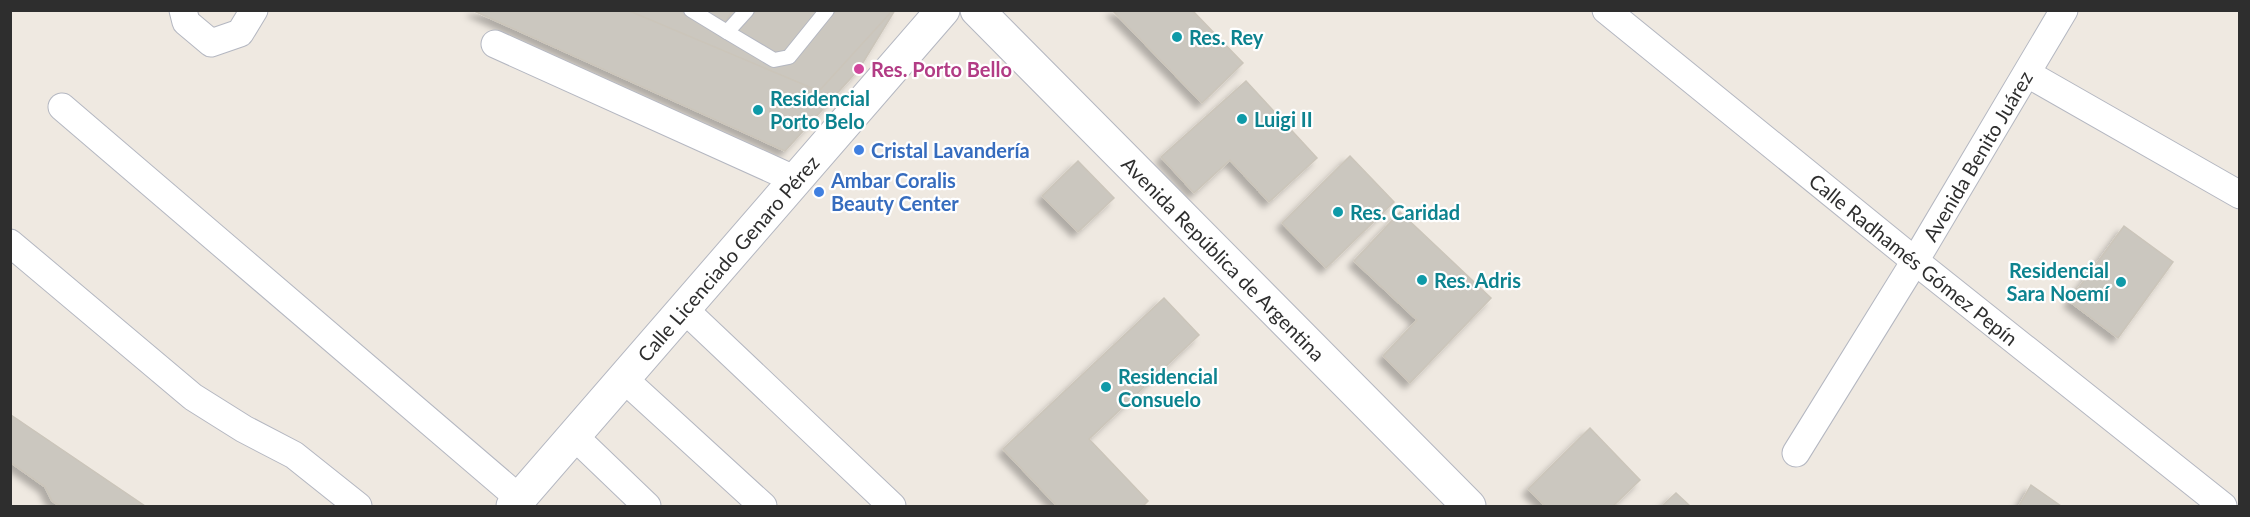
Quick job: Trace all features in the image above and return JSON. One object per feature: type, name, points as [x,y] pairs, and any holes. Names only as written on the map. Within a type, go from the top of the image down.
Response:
[{"type":"main road","name":"Calle Licenciado Genaro Pérez","points":[[517,503],[943,10]]},
{"type":"main road","name":"Avenida República de Argentina","points":[[977,10],[1469,507]]},
{"type":"street","points":[[183,10],[186,22],[211,43],[240,33],[254,10]]},
{"type":"street","name":"Avenida Benito Juárez","points":[[1796,453],[1915,261],[2064,10]]},
{"type":"street","name":"Calle Radhamés Gómez Pepín","points":[[1618,15],[1915,261],[2223,507]]},
{"type":"street","points":[[495,44],[796,180]]},
{"type":"street","points":[[2028,74],[2240,195]]},
{"type":"street","points":[[62,107],[517,503]]},
{"type":"street","points":[[10,243],[193,397],[244,429],[294,455],[358,507]]},
{"type":"street","points":[[684,309],[892,507]]},
{"type":"street","points":[[624,378],[763,507]]},
{"type":"street","points":[[574,436],[647,507]]},
{"type":"lane","points":[[692,10],[774,60],[789,57],[827,10]]},
{"type":"lane","points":[[727,32],[747,10]]},
{"type":"building","name":"Residencial Porto Belo","points":[[472,10],[895,10],[859,69],[785,151]]},
{"type":"building","points":[[627,10],[701,10],[724,24],[733,10],[893,10],[819,91]]},
{"type":"building","name":"Res. Rey","points":[[1112,10],[1192,10],[1243,63],[1202,103]]},
{"type":"building","name":"Luigi II","points":[[1246,81],[1317,158],[1269,202],[1230,160],[1194,193],[1161,157]]},
{"type":"building","name":"Res. Caridad","points":[[1350,156],[1394,202],[1326,268],[1282,223]]},
{"type":"building","points":[[1078,161],[1114,198],[1078,232],[1042,196]]},
{"type":"building","name":"Res. Adris","points":[[1400,212],[1491,298],[1410,383],[1383,356],[1417,320],[1354,261]]},
{"type":"building","name":"Residencial Sara Noemí","points":[[2124,226],[2173,262],[2118,338],[2069,301]]},
{"type":"building","name":"Residencial Consuelo","points":[[1164,298],[1199,335],[1089,439],[1148,501],[1143,506],[1057,506],[1003,449]]},
{"type":"building","points":[[11,415],[145,506],[60,506],[52,501],[45,487],[10,462]]},
{"type":"building","points":[[1590,428],[1640,480],[1613,506],[1545,506],[1528,489]]},
{"type":"building","points":[[2031,485],[2061,506],[2019,506]]},
{"type":"building","points":[[1676,493],[1690,506],[1662,506]]},
{"type":"place","name":"Res. Rey","points":[[1177,37]]},
{"type":"place","name":"Res. Porto Bello","points":[[859,69]]},
{"type":"place","name":"Residencial Porto Belo","points":[[758,110]]},
{"type":"place","name":"Luigi II","points":[[1242,119]]},
{"type":"place","name":"Cristal Lavandería","points":[[859,150]]},
{"type":"place","name":"Ambar Coralis Beauty Center","points":[[819,192]]},
{"type":"place","name":"Res. Caridad","points":[[1338,212]]},
{"type":"place","name":"Res. Adris","points":[[1422,280]]},
{"type":"place","name":"Residencial Sara Noemí","points":[[2121,282]]},
{"type":"place","name":"Residencial Consuelo","points":[[1106,387]]}]
